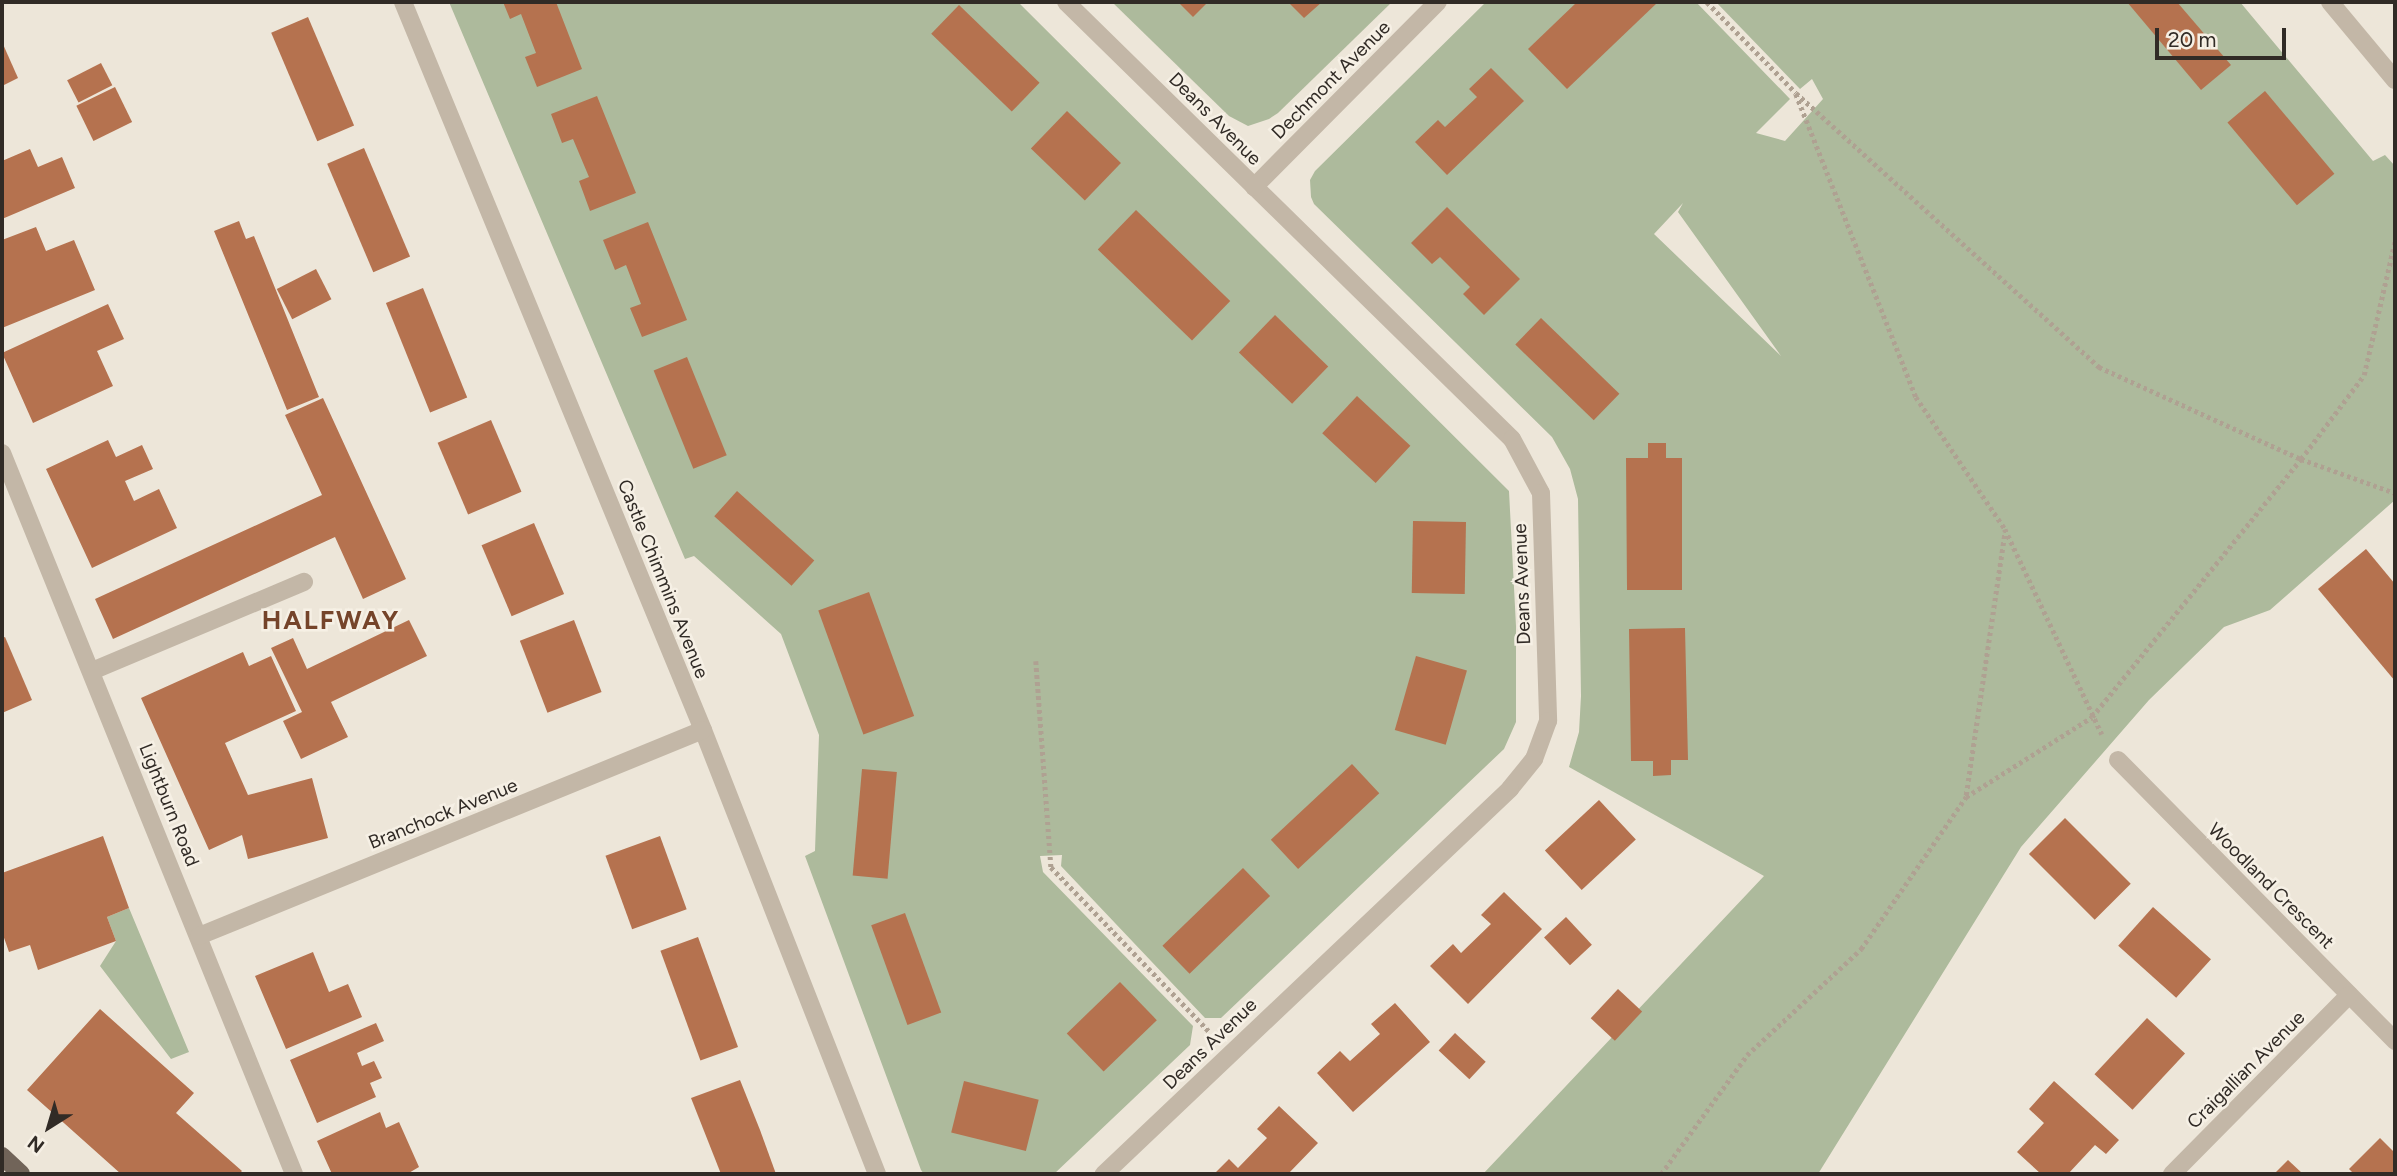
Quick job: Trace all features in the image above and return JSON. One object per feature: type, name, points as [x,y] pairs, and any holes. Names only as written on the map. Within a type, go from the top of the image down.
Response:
[{"type":"main road","points":[[2,1156],[21,1174]]},
{"type":"street","name":"Castle Chimmins Avenue","points":[[403,2],[703,730],[877,1174]]},
{"type":"street","name":"Deans Avenue","points":[[1066,2],[1512,439],[1541,493],[1548,721],[1534,759],[1510,789],[1104,1174]]},
{"type":"street","name":"Dechmont Avenue","points":[[1254,187],[1438,2]]},
{"type":"street","points":[[2330,2],[2395,80]]},
{"type":"street","name":"Lightburn Road","points":[[2,453],[294,1174]]},
{"type":"street","points":[[92,671],[304,582]]},
{"type":"street","name":"Branchock Avenue","points":[[199,936],[703,730]]},
{"type":"street","name":"Woodland Crescent","points":[[2118,761],[2395,1041]]},
{"type":"street","name":"Craigallian Avenue","points":[[2172,1174],[2349,995]]},
{"type":"path","points":[[1707,2],[1796,93],[2099,367],[2301,459],[2395,493]]},
{"type":"path","points":[[1796,93],[1916,397],[2006,529],[2092,717],[2118,761]]},
{"type":"path","points":[[1661,1174],[1747,1055],[1861,949],[1966,797],[2092,717],[2301,459],[2364,375],[2395,241]]},
{"type":"path","points":[[1966,797],[2006,529]]},
{"type":"path","points":[[1036,661],[1051,867],[1230,1053]]},
{"type":"green space","points":[[449,2],[1018,2],[1509,491],[1516,626],[1516,722],[1504,749],[1221,1018],[1205,1018],[1061,866],[1062,855],[1040,856],[1043,872],[1193,1026],[1190,1045],[1054,1174],[924,1174],[921,1170],[805,856],[815,851],[819,735],[781,634],[694,556],[685,559]]},
{"type":"green space","points":[[1112,2],[1392,2],[1278,113],[1248,126],[1229,116]]},
{"type":"green space","points":[[1486,2],[1696,2],[1790,99],[1756,133],[1785,141],[1823,99],[1812,79],[1800,89],[1716,2],[2240,2],[2373,161],[2385,155],[2395,166],[2395,500],[2270,610],[2224,627],[2149,700],[2021,847],[1818,1174],[1483,1174],[1764,876],[1569,767],[1579,732],[1581,696],[1578,499],[1570,469],[1552,437],[1314,204],[1310,180],[1315,171]],"holes":[[[1683,203],[1678,212],[1781,356],[1654,234]]]},
{"type":"green space","points":[[129,908],[189,1052],[171,1059],[100,966],[116,941],[107,917]]},
{"type":"building","points":[[503,2],[556,2],[582,69],[537,87],[525,57],[536,53],[521,14],[510,19]]},
{"type":"building","points":[[1178,2],[1208,2],[1193,17]]},
{"type":"building","points":[[1288,2],[1322,2],[1304,18]]},
{"type":"building","points":[[1577,2],[1658,2],[1567,89],[1528,49]]},
{"type":"building","points":[[2127,2],[2177,2],[2231,65],[2201,90]]},
{"type":"building","points":[[959,5],[1040,83],[1012,112],[931,34]]},
{"type":"building","points":[[308,17],[354,126],[317,141],[271,33]]},
{"type":"building","points":[[2,42],[18,78],[2,86]]},
{"type":"building","points":[[101,63],[112,85],[78,103],[67,80]]},
{"type":"building","points":[[1491,68],[1524,101],[1447,175],[1415,142],[1438,120],[1445,127],[1477,97],[1469,89]]},
{"type":"building","points":[[115,87],[132,122],[93,141],[76,106]]},
{"type":"building","points":[[2265,91],[2334,174],[2297,205],[2227,122]]},
{"type":"building","points":[[597,96],[636,193],[590,211],[579,181],[589,177],[573,139],[562,143],[551,114]]},
{"type":"building","points":[[1067,111],[1121,163],[1085,201],[1031,148]]},
{"type":"building","points":[[364,148],[410,257],[373,272],[327,164]]},
{"type":"building","points":[[30,149],[38,167],[62,157],[75,188],[2,219],[2,161]]},
{"type":"building","points":[[1447,207],[1520,279],[1484,315],[1463,294],[1470,287],[1440,257],[1432,264],[1411,243]]},
{"type":"building","points":[[1136,210],[1230,301],[1192,341],[1098,250]]},
{"type":"building","points":[[239,221],[246,239],[254,236],[319,397],[287,410],[214,231]]},
{"type":"building","points":[[648,222],[687,320],[642,337],[630,308],[641,304],[626,265],[615,270],[603,240]]},
{"type":"building","points":[[36,227],[46,251],[74,240],[95,290],[2,328],[2,240]]},
{"type":"building","points":[[316,269],[331,299],[292,319],[277,289]]},
{"type":"building","points":[[423,288],[467,397],[430,412],[386,303]]},
{"type":"building","points":[[108,304],[124,339],[97,351],[113,386],[33,423],[2,353]]},
{"type":"building","points":[[1275,315],[1328,366],[1292,404],[1239,352]]},
{"type":"building","points":[[1541,318],[1619,394],[1594,420],[1515,345]]},
{"type":"building","points":[[687,357],[727,455],[693,469],[654,370]]},
{"type":"building","points":[[1357,396],[1410,446],[1376,483],[1322,433]]},
{"type":"building","points":[[323,398],[406,579],[363,599],[335,537],[113,639],[95,599],[322,495],[285,415]]},
{"type":"building","points":[[491,420],[521,492],[468,514],[438,443]]},
{"type":"building","points":[[108,440],[116,457],[142,445],[153,469],[125,481],[134,501],[159,489],[177,528],[92,568],[46,469]]},
{"type":"building","points":[[1648,443],[1666,443],[1666,458],[1682,458],[1682,590],[1627,590],[1626,458],[1648,458]]},
{"type":"building","points":[[737,491],[814,561],[792,586],[714,516]]},
{"type":"building","points":[[1413,521],[1466,522],[1465,594],[1412,593]]},
{"type":"building","points":[[534,523],[564,594],[512,616],[482,545]]},
{"type":"building","points":[[2366,549],[2395,584],[2395,681],[2318,589]]},
{"type":"building","points":[[869,592],[914,716],[863,735],[818,610]]},
{"type":"building","points":[[409,620],[427,656],[331,702],[348,737],[301,759],[283,721],[302,712],[271,648],[293,638],[307,669]]},
{"type":"building","points":[[574,620],[602,692],[547,713],[520,641]]},
{"type":"building","points":[[1685,628],[1688,760],[1671,760],[1671,775],[1653,776],[1653,761],[1631,761],[1629,629]]},
{"type":"building","points":[[5,637],[32,700],[2,713],[2,638]]},
{"type":"building","points":[[243,652],[249,666],[271,656],[296,711],[225,743],[248,795],[312,778],[328,838],[248,859],[242,835],[209,850],[141,698]]},
{"type":"building","points":[[1416,656],[1467,671],[1446,745],[1395,730]]},
{"type":"building","points":[[1352,764],[1379,793],[1298,869],[1271,840]]},
{"type":"building","points":[[862,769],[897,772],[888,879],[853,876]]},
{"type":"building","points":[[1599,800],[1636,839],[1582,890],[1545,850]]},
{"type":"building","points":[[2065,818],[2131,884],[2095,920],[2029,854]]},
{"type":"building","points":[[103,836],[129,908],[107,917],[116,941],[38,970],[30,945],[9,952],[2,932],[2,873]]},
{"type":"building","points":[[660,836],[687,909],[632,929],[605,856]]},
{"type":"building","points":[[1243,868],[1270,896],[1190,974],[1162,946]]},
{"type":"building","points":[[1504,892],[1542,929],[1468,1004],[1430,966],[1453,944],[1461,953],[1491,924],[1481,915]]},
{"type":"building","points":[[2153,907],[2211,959],[2176,998],[2118,946]]},
{"type":"building","points":[[905,913],[941,1013],[907,1025],[871,925]]},
{"type":"building","points":[[1566,917],[1592,945],[1570,965],[1544,937]]},
{"type":"building","points":[[698,937],[738,1047],[700,1061],[660,951]]},
{"type":"building","points":[[313,952],[329,992],[348,984],[362,1017],[286,1049],[255,976]]},
{"type":"building","points":[[1120,982],[1157,1020],[1104,1072],[1067,1033]]},
{"type":"building","points":[[1618,989],[1642,1012],[1615,1041],[1591,1018]]},
{"type":"building","points":[[1395,1003],[1430,1042],[1353,1112],[1317,1073],[1340,1051],[1350,1061],[1380,1034],[1371,1024]]},
{"type":"building","points":[[100,1009],[194,1093],[176,1113],[242,1171],[239,1174],[121,1174],[27,1090]]},
{"type":"building","points":[[2147,1018],[2185,1053],[2133,1110],[2094,1074]]},
{"type":"building","points":[[376,1023],[384,1041],[357,1053],[362,1066],[374,1061],[382,1078],[370,1083],[376,1097],[317,1123],[290,1060]]},
{"type":"building","points":[[1455,1033],[1486,1062],[1469,1079],[1439,1051]]},
{"type":"building","points":[[740,1080],[776,1174],[721,1174],[691,1098]]},
{"type":"building","points":[[964,1081],[1039,1100],[1026,1151],[951,1132]]},
{"type":"building","points":[[2054,1081],[2119,1140],[2106,1154],[2095,1145],[2068,1174],[2041,1174],[2017,1152],[2044,1123],[2029,1109]]},
{"type":"building","points":[[1279,1106],[1318,1143],[1288,1174],[1214,1174],[1229,1159],[1238,1168],[1267,1138],[1257,1129]]},
{"type":"building","points":[[380,1112],[386,1128],[399,1122],[419,1167],[407,1174],[332,1174],[317,1141]]},
{"type":"building","points":[[2380,1138],[2395,1153],[2395,1174],[2354,1174],[2349,1169]]},
{"type":"building","points":[[2288,1160],[2303,1174],[2274,1174]]},
{"type":"district","name":"HALFWAY","points":[[331,621]]}]
